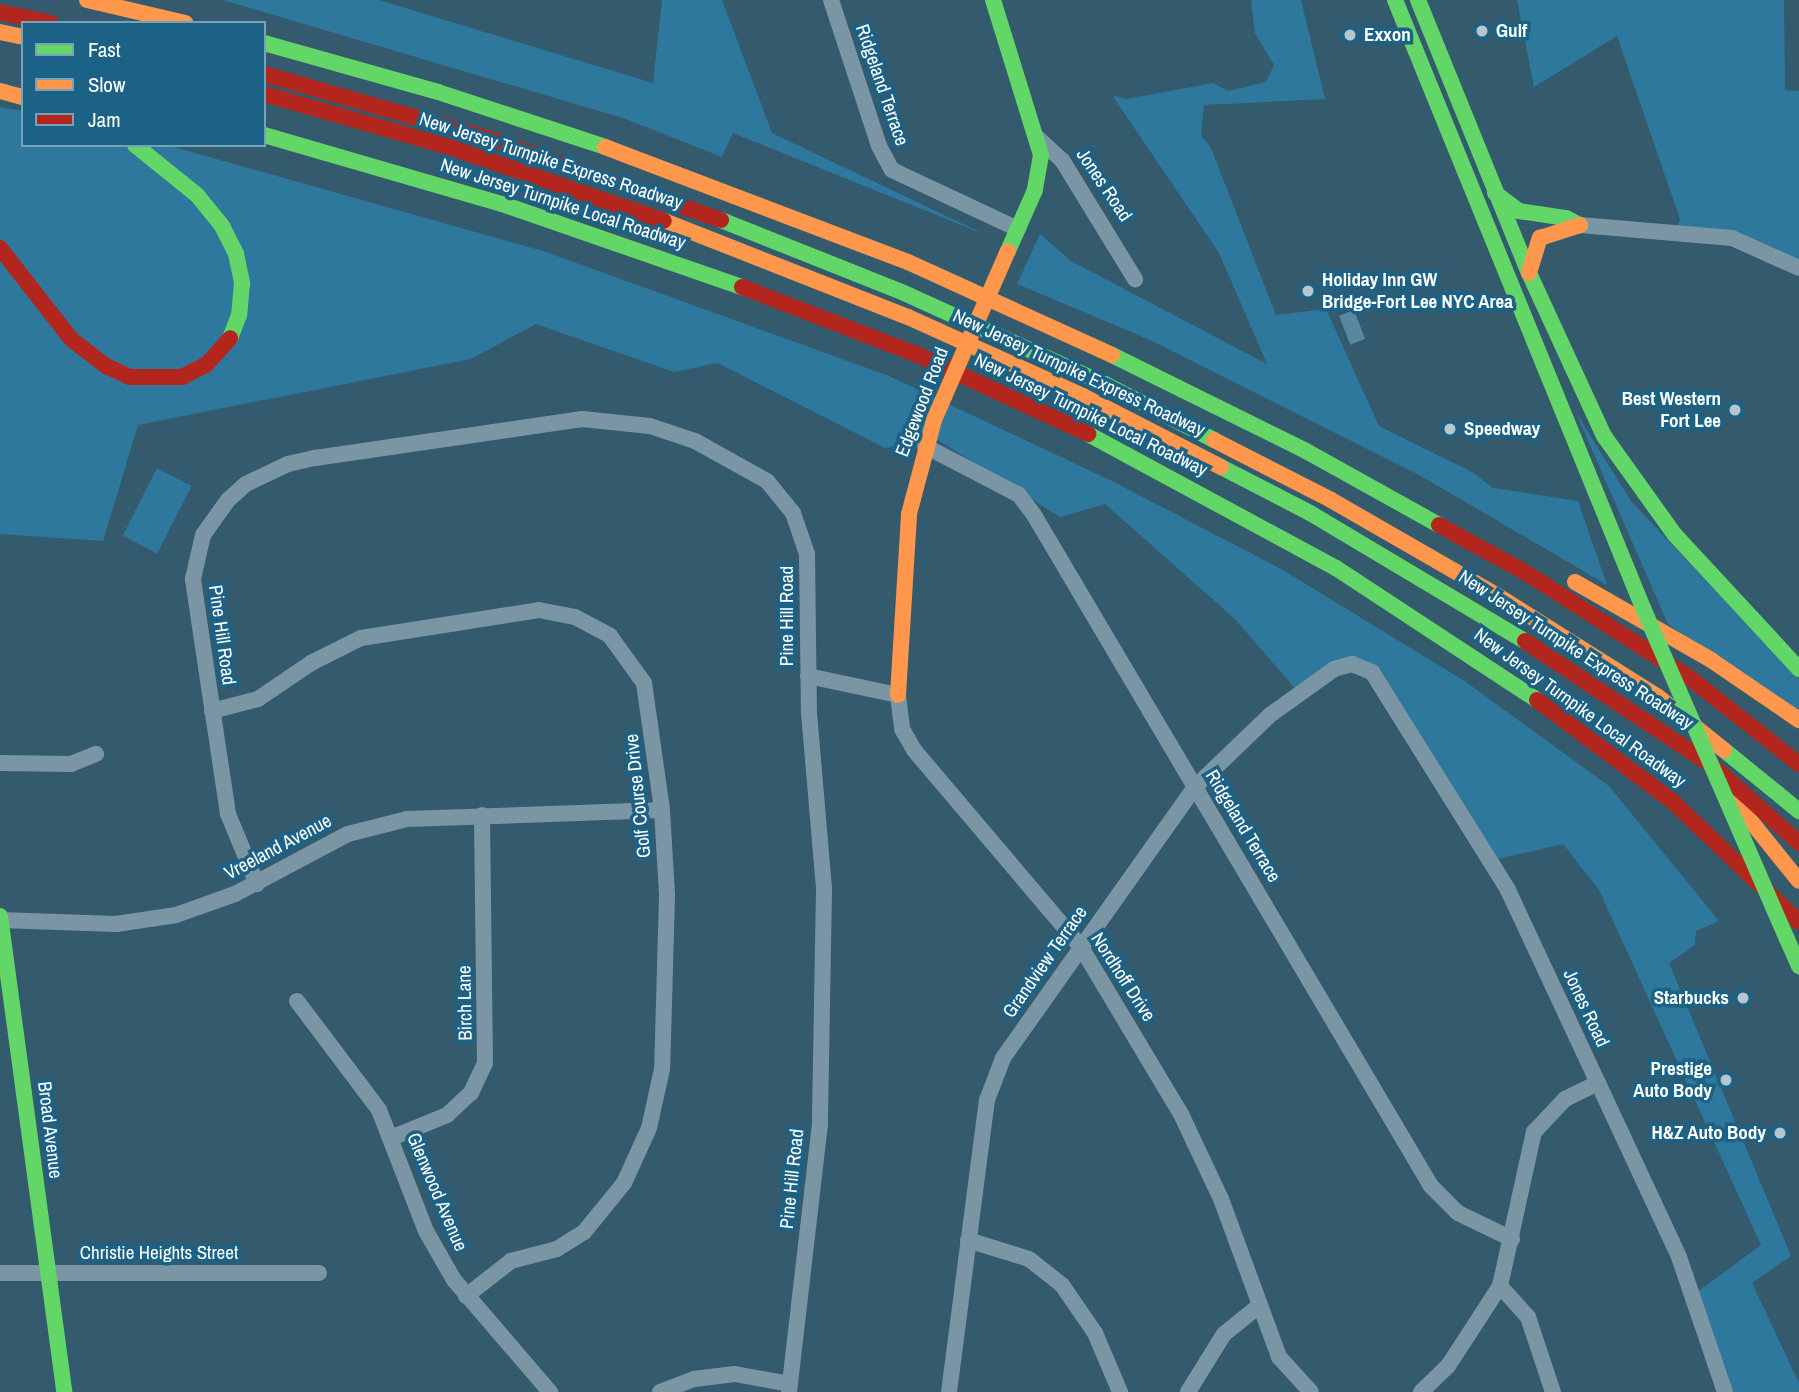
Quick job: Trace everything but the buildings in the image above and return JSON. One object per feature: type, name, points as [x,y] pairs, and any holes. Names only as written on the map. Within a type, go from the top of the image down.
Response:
[{"type":"main road","points":[[87,0],[176,21]]},
{"type":"main road","name":"Jones Road","points":[[993,0],[1038,138]]},
{"type":"main road","points":[[1395,0],[1545,377],[1799,966]]},
{"type":"main road","points":[[1418,0],[1529,273],[1588,405],[1632,481],[1703,569],[1799,669]]},
{"type":"main road","points":[[0,12],[42,21]]},
{"type":"main road","points":[[0,32],[21,37]]},
{"type":"main road","points":[[266,44],[553,129],[850,238],[1138,366],[1467,539],[1639,643],[1740,715],[1799,764]]},
{"type":"main road","name":"New Jersey Turnpike Express Roadway","points":[[266,75],[487,138],[697,211],[930,304],[1105,384],[1331,500],[1498,596],[1666,702],[1799,811]]},
{"type":"main road","points":[[0,91],[21,96]]},
{"type":"main road","name":"New Jersey Turnpike Express Roadway","points":[[266,95],[508,166],[685,228],[855,294],[1083,396],[1310,513],[1550,654],[1706,761],[1799,843]]},
{"type":"main road","name":"New Jersey Turnpike Local Roadway","points":[[266,136],[502,204],[711,275],[916,354],[1082,431],[1336,568],[1495,668],[1672,801],[1799,922]]},
{"type":"main road","name":"Edgewood Road","points":[[898,695],[906,540],[925,446],[1039,176],[1038,138]]},
{"type":"main road","points":[[0,248],[71,339],[106,366],[130,377],[157,380],[182,377],[206,365],[228,342],[239,315],[242,283],[236,254],[222,226],[197,195],[137,147]]},
{"type":"main road","points":[[1496,193],[1519,212],[1559,217],[1580,225]]},
{"type":"main road","points":[[1529,273],[1541,238],[1580,225]]},
{"type":"main road","points":[[1467,539],[1558,572],[1711,660],[1799,720]]},
{"type":"main road","points":[[1717,778],[1799,881]]},
{"type":"main road","name":"Broad Avenue","points":[[0,919],[64,1392]]},
{"type":"street","name":"Ridgeland Terrace","points":[[831,0],[878,146],[892,170],[1018,229]]},
{"type":"street","name":"Jones Road","points":[[1038,138],[1062,160],[1135,279]]},
{"type":"street","points":[[1580,225],[1732,238],[1799,268]]},
{"type":"street","name":"Pine Hill Road","points":[[257,884],[229,814],[195,600],[196,559],[214,517],[246,484],[288,464],[315,458],[582,419],[650,426],[695,441],[750,468],[782,497],[802,533],[807,554],[808,676],[824,889],[820,1124],[789,1388]]},
{"type":"street","name":"Ridgeland Terrace","points":[[925,446],[1019,495],[1431,1186],[1458,1213],[1512,1239]]},
{"type":"street","name":"Golf Course Drive","points":[[212,711],[258,699],[311,663],[361,638],[390,630],[555,612],[593,625],[635,665],[650,704],[662,810],[667,895],[662,1069],[639,1154],[624,1183],[584,1232],[557,1249],[511,1261],[466,1296]]},
{"type":"street","name":"Grandview Terrace","points":[[949,1392],[968,1240],[993,1078],[1081,947],[1195,787],[1270,715],[1313,683],[1342,665],[1362,666]]},
{"type":"street","name":"Jones Road","points":[[1362,666],[1378,681],[1508,890],[1679,1257],[1725,1392]]},
{"type":"street","points":[[808,676],[898,695]]},
{"type":"street","name":"Nordhoff Drive","points":[[898,695],[902,729],[914,750],[1081,947],[1200,1150],[1279,1357],[1311,1392]]},
{"type":"street","points":[[0,763],[71,764],[96,754]]},
{"type":"street","name":"Vreeland Avenue","points":[[0,919],[147,921],[201,908],[257,884],[325,844],[377,824],[482,816],[662,810]]},
{"type":"street","name":"Birch Lane","points":[[391,1138],[454,1109],[471,1093],[485,1063],[482,816]]},
{"type":"street","name":"Glenwood Avenue","points":[[297,1000],[364,1085],[391,1138],[426,1231],[466,1296],[550,1392]]},
{"type":"street","points":[[1421,1392],[1448,1366],[1500,1286],[1534,1132],[1565,1100],[1598,1083]]},
{"type":"street","points":[[968,1240],[1030,1259],[1062,1285],[1095,1333],[1121,1392]]},
{"type":"street","name":"Christie Heights Street","points":[[0,1273],[319,1273]]},
{"type":"street","points":[[1500,1286],[1528,1317],[1553,1392]]},
{"type":"street","points":[[1188,1392],[1224,1334],[1259,1306]]},
{"type":"street","points":[[660,1392],[694,1379],[735,1374],[789,1388]]},
{"type":"shaded area","points":[[223,0],[379,0],[653,83],[662,0],[722,0],[772,133],[986,235],[733,133],[722,157],[623,118]]},
{"type":"shaded area","points":[[1251,0],[1301,0],[1325,99],[1204,105],[1201,135],[1211,148],[1276,315],[1326,309],[1379,426],[1472,472],[1493,488],[1578,501],[1607,585],[1421,476],[1150,340],[1017,284],[1040,234],[1071,261],[1267,364],[1219,253],[1112,95],[1126,99],[1213,83],[1228,91],[1266,82],[1274,65],[1255,33]]},
{"type":"shaded area","points":[[1517,0],[1784,0],[1785,90],[1799,91],[1799,268],[1780,256],[1676,231],[1680,219],[1617,36],[1534,87]]},
{"type":"shaded area","points":[[0,107],[21,111],[21,147],[174,147],[546,252],[889,376],[1112,481],[1283,570],[1466,682],[1609,786],[1719,921],[1696,931],[1695,945],[1669,963],[1791,1256],[1752,1283],[1799,1383],[1799,1392],[1733,1392],[1693,1295],[1761,1245],[1599,890],[1563,844],[1489,861],[1378,681],[1352,664],[1299,693],[1235,619],[1105,504],[1060,517],[938,440],[885,448],[718,363],[674,372],[536,324],[471,359],[138,425],[103,541],[0,534]]},
{"type":"shaded area","points":[[1354,310],[1365,339],[1350,345],[1339,316]]},
{"type":"shaded area","points":[[1575,411],[1631,501],[1799,680],[1799,716],[1668,624]]},
{"type":"shaded area","points":[[157,468],[192,486],[157,553],[122,536]]},
{"type":"traffic: fast","points":[[993,0],[1041,155],[1035,190],[1008,251]]},
{"type":"traffic: fast","points":[[1395,0],[1643,608]]},
{"type":"traffic: fast","points":[[1418,0],[1529,273],[1604,436],[1675,535],[1799,669]]},
{"type":"traffic: fast","points":[[266,44],[438,92],[605,147]]},
{"type":"traffic: fast","points":[[266,136],[502,204],[742,287]]},
{"type":"traffic: fast","points":[[137,147],[197,195],[222,226],[236,254],[242,283],[239,315],[230,338]]},
{"type":"traffic: fast","points":[[1495,193],[1519,211],[1566,218],[1580,225]]},
{"type":"traffic: fast","points":[[721,220],[904,293],[1105,384],[1214,440]]},
{"type":"traffic: fast","points":[[1112,355],[1306,451],[1439,525]]},
{"type":"traffic: fast","points":[[1088,434],[1336,568],[1537,700]]},
{"type":"traffic: fast","points":[[1221,467],[1310,513],[1525,641]]},
{"type":"traffic: fast","points":[[1643,608],[1787,939]]},
{"type":"traffic: fast","points":[[1724,750],[1799,811]]},
{"type":"traffic: fast","points":[[0,916],[64,1392]]},
{"type":"traffic: fast","points":[[1787,939],[1799,966]]},
{"type":"traffic: slow","points":[[87,0],[176,21]]},
{"type":"traffic: slow","points":[[0,32],[21,37]]},
{"type":"traffic: slow","points":[[0,91],[21,96]]},
{"type":"traffic: slow","points":[[605,147],[908,262],[1112,355]]},
{"type":"traffic: slow","points":[[664,221],[908,317],[1083,396],[1221,467]]},
{"type":"traffic: slow","points":[[1529,273],[1540,238],[1580,225]]},
{"type":"traffic: slow","points":[[934,420],[1008,251]]},
{"type":"traffic: slow","points":[[898,695],[909,514],[934,420]]},
{"type":"traffic: slow","points":[[1214,440],[1331,500],[1498,596],[1657,696],[1724,750]]},
{"type":"traffic: slow","points":[[1575,582],[1711,660],[1799,720]]},
{"type":"traffic: slow","points":[[1733,799],[1799,881]]},
{"type":"traffic: jam","points":[[0,12],[42,21]]},
{"type":"traffic: jam","points":[[266,75],[487,138],[721,220]]},
{"type":"traffic: jam","points":[[266,95],[449,147],[664,221]]},
{"type":"traffic: jam","points":[[0,248],[71,339],[106,366],[130,377],[182,377],[206,365],[230,338]]},
{"type":"traffic: jam","points":[[742,287],[916,354],[1088,434]]},
{"type":"traffic: jam","points":[[1439,525],[1528,574],[1690,678],[1799,764]]},
{"type":"traffic: jam","points":[[1525,641],[1714,767],[1799,843]]},
{"type":"traffic: jam","points":[[1537,700],[1672,801],[1799,922]]},
{"type":"place","name":"Gulf","points":[[1482,31]]},
{"type":"place","name":"Exxon","points":[[1350,35]]},
{"type":"place","name":"Holiday Inn GW Bridge-Fort Lee NYC Area","points":[[1308,291]]},
{"type":"place","name":"Best Western Fort Lee","points":[[1735,410]]},
{"type":"place","name":"Speedway","points":[[1450,429]]},
{"type":"place","name":"Starbucks","points":[[1743,998]]},
{"type":"place","name":"Prestige Auto Body","points":[[1726,1080]]},
{"type":"place","name":"H&Z Auto Body","points":[[1780,1133]]}]
